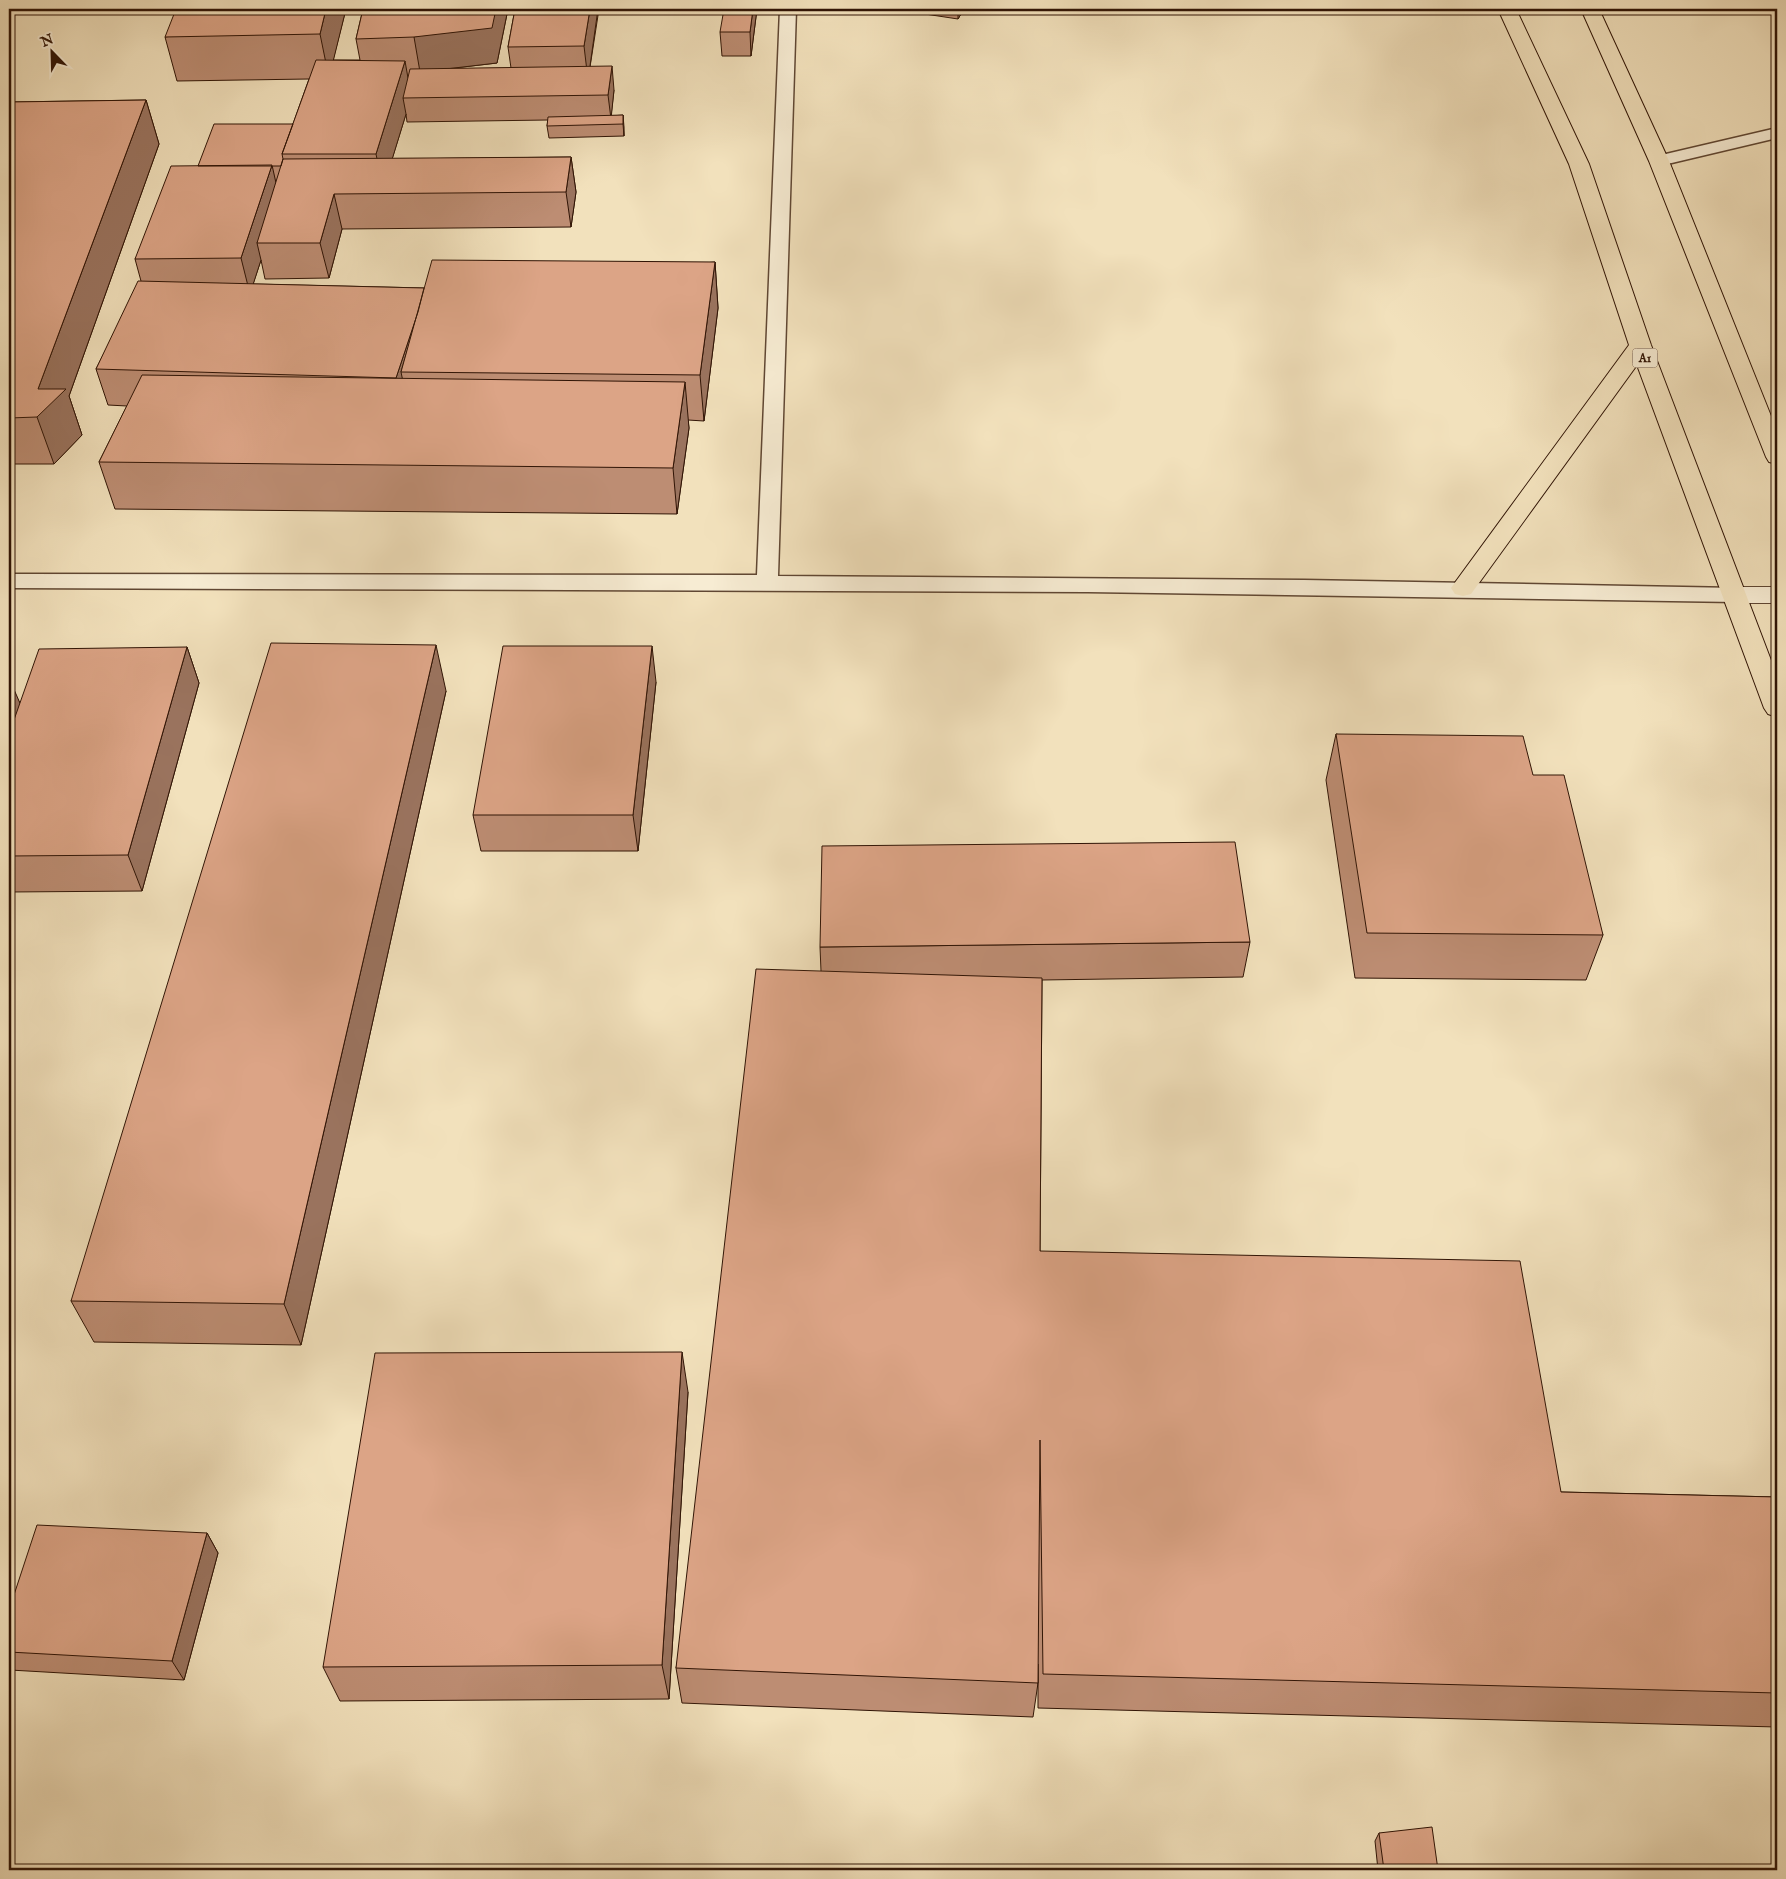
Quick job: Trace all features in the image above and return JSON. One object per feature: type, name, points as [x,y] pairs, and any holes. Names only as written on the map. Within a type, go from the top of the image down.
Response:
[{"type":"highway","name":"A1","points":[[1507,9],[1579,164],[1640,345],[1736,595],[1777,708]]},
{"type":"highway","points":[[1590,9],[1659,161],[1777,457]]},
{"type":"highway","points":[[1463,588],[1640,345]]},
{"type":"street","points":[[1736,595],[1777,595]]},
{"type":"lane","points":[[767,583],[788,9]]},
{"type":"lane","points":[[1659,161],[1777,133]]},
{"type":"lane","points":[[9,582],[767,583],[1463,588],[1736,595]]},
{"type":"building","points":[[176,9],[326,9],[320,34],[165,37]]},
{"type":"building","points":[[363,9],[496,9],[492,28],[414,37],[356,39]]},
{"type":"building","points":[[515,9],[590,9],[584,46],[508,47]]},
{"type":"building","points":[[724,9],[753,9],[750,32],[720,32]]},
{"type":"building","points":[[316,60],[405,61],[376,154],[282,154]]},
{"type":"building","points":[[612,66],[608,95],[403,98],[410,69]]},
{"type":"building","points":[[146,100],[38,389],[66,389],[37,417],[9,418],[9,102]]},
{"type":"building","points":[[623,115],[623,124],[547,126],[548,117]]},
{"type":"building","points":[[214,124],[293,124],[282,154],[281,166],[198,166]]},
{"type":"building","points":[[571,157],[566,192],[334,194],[320,243],[257,243],[283,159]]},
{"type":"building","points":[[272,165],[241,258],[135,259],[171,166]]},
{"type":"building","points":[[432,260],[715,262],[700,375],[401,372]]},
{"type":"building","points":[[138,281],[424,288],[396,378],[96,369]]},
{"type":"building","points":[[142,375],[685,382],[673,468],[99,462]]},
{"type":"building","points":[[271,643],[436,645],[284,1304],[71,1301]]},
{"type":"building","points":[[503,646],[652,646],[633,815],[473,815]]},
{"type":"building","points":[[187,647],[128,855],[9,856],[9,734],[39,649]]},
{"type":"building","points":[[9,685],[12,685],[9,697]]},
{"type":"building","points":[[1336,734],[1523,736],[1533,775],[1564,775],[1603,935],[1367,933]]},
{"type":"building","points":[[1235,842],[1250,942],[820,947],[822,846]]},
{"type":"building","points":[[756,969],[1042,978],[1040,1251],[1520,1261],[1561,1492],[1777,1497],[1777,1693],[1043,1674],[1040,1440],[1038,1683],[676,1668]]},
{"type":"building","points":[[682,1352],[662,1665],[323,1667],[375,1353]]},
{"type":"building","points":[[37,1525],[207,1533],[172,1661],[9,1652],[9,1610]]},
{"type":"building","points":[[1432,1827],[1438,1870],[1384,1870],[1379,1833]]}]
